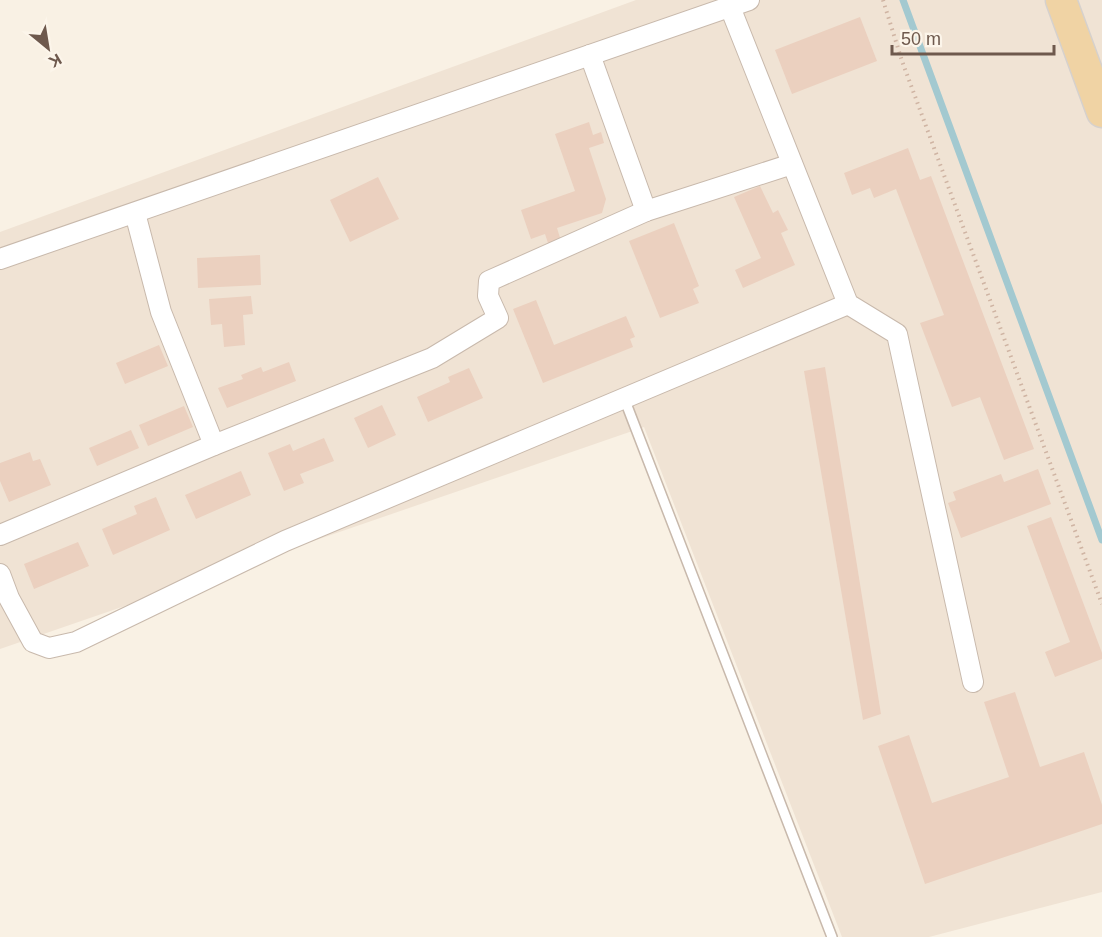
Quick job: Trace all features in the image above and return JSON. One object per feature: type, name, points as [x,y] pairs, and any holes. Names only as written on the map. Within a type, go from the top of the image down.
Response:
[{"type":"main road","points":[[1061,0],[1102,112]]},
{"type":"street","points":[[0,259],[749,0]]},
{"type":"street","points":[[730,7],[848,304],[897,334],[973,682]]},
{"type":"street","points":[[590,55],[646,211]]},
{"type":"street","points":[[0,535],[214,445],[432,358],[498,318],[488,296],[489,281],[646,211],[792,164]]},
{"type":"street","points":[[135,213],[161,312],[214,445]]},
{"type":"street","points":[[0,574],[9,598],[33,642],[49,648],[76,642],[285,540],[848,304]]},
{"type":"lane","points":[[624,398],[832,937]]},
{"type":"path","points":[[883,0],[902,61],[1102,604]]},
{"type":"shaded area","points":[[636,0],[1102,0],[1102,892],[929,937],[842,937],[644,427],[0,649],[0,232]]},
{"type":"building","points":[[860,17],[877,61],[792,94],[775,50]]},
{"type":"building","points":[[589,122],[593,135],[601,132],[604,143],[589,148],[606,199],[602,213],[557,228],[561,241],[549,246],[545,234],[531,239],[521,210],[575,191],[555,134]]},
{"type":"building","points":[[908,148],[920,180],[931,176],[1034,449],[1004,460],[980,397],[952,407],[920,323],[944,315],[896,189],[874,198],[870,188],[852,195],[844,173]]},
{"type":"building","points":[[378,177],[399,219],[350,242],[330,200]]},
{"type":"building","points":[[760,186],[773,213],[778,210],[788,230],[781,233],[795,265],[743,288],[735,270],[761,258],[734,197]]},
{"type":"building","points":[[674,223],[699,286],[693,289],[699,303],[660,318],[629,241]]},
{"type":"building","points":[[260,255],[261,285],[198,288],[197,258]]},
{"type":"building","points":[[251,296],[253,314],[243,315],[245,345],[224,347],[222,324],[211,325],[209,299]]},
{"type":"building","points":[[536,300],[554,345],[626,316],[635,337],[630,339],[633,347],[543,383],[513,309]]},
{"type":"building","points":[[159,345],[168,366],[125,384],[116,363]]},
{"type":"building","points":[[289,362],[296,381],[227,408],[218,388],[243,379],[241,375],[261,367],[263,372]]},
{"type":"building","points":[[825,367],[881,714],[863,720],[804,371]]},
{"type":"building","points":[[469,368],[483,398],[428,422],[417,397],[450,382],[448,377]]},
{"type":"building","points":[[382,405],[396,435],[368,448],[354,418]]},
{"type":"building","points":[[184,406],[193,427],[148,446],[139,425]]},
{"type":"building","points":[[131,430],[139,448],[97,466],[89,448]]},
{"type":"building","points":[[324,438],[334,461],[300,474],[304,483],[284,491],[268,453],[290,444],[293,451]]},
{"type":"building","points":[[30,452],[33,461],[40,459],[51,485],[9,502],[0,481],[0,463]]},
{"type":"building","points":[[1038,469],[1051,504],[961,538],[948,503],[956,500],[953,492],[1001,474],[1004,482]]},
{"type":"building","points":[[241,471],[251,495],[196,519],[185,495]]},
{"type":"building","points":[[156,497],[170,530],[113,555],[102,529],[137,514],[134,506]]},
{"type":"building","points":[[1051,517],[1102,653],[1102,659],[1055,677],[1045,652],[1070,642],[1027,526]]},
{"type":"building","points":[[78,542],[89,566],[34,589],[24,564]]},
{"type":"building","points":[[1015,692],[1040,767],[1084,752],[1102,805],[1102,824],[925,884],[878,746],[909,735],[932,803],[1009,777],[984,702]]},
{"type":"waterway","points":[[903,0],[1102,540]]}]
